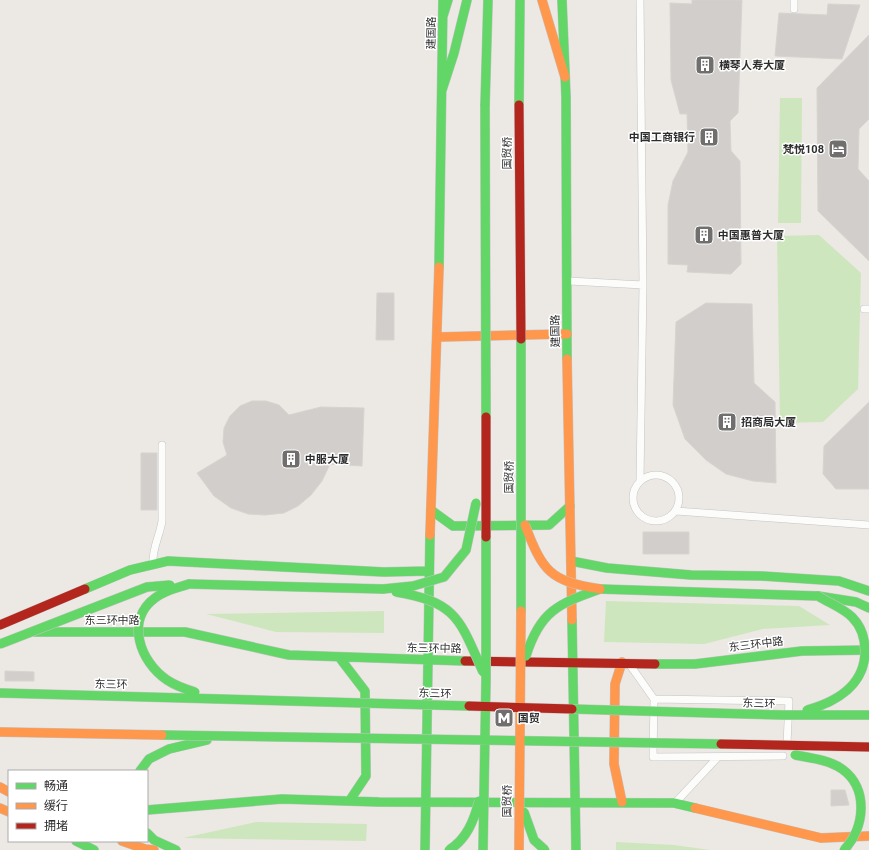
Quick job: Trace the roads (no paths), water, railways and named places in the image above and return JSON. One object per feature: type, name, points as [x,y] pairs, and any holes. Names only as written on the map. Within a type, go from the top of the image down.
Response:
[{"type":"main road","name":"建国路","points":[[425,850],[428,753],[427,661],[429,571],[438,337],[443,0]]},
{"type":"main road","points":[[443,16],[448,0]]},
{"type":"main road","points":[[442,90],[454,53],[467,0]]},
{"type":"main road","name":"国贸桥","points":[[483,850],[486,679],[485,106],[488,0]]},
{"type":"main road","name":"国贸桥","points":[[519,850],[522,515],[519,105],[520,0]]},
{"type":"main road","points":[[542,0],[565,77]]},
{"type":"main road","name":"建国路","points":[[562,0],[565,77],[566,281],[576,850]]},
{"type":"main road","points":[[438,337],[567,334]]},
{"type":"main road","points":[[0,644],[147,587],[189,584],[383,589],[413,586],[444,577],[466,550],[485,461]]},
{"type":"main road","points":[[431,510],[453,526],[549,525],[570,506]]},
{"type":"main road","points":[[522,515],[534,547],[554,576],[567,582],[600,589],[818,596],[856,602],[869,608]]},
{"type":"main road","points":[[0,625],[130,570],[168,561],[384,572],[429,571]]},
{"type":"main road","points":[[571,561],[607,568],[691,575],[761,576],[839,581],[869,591]]},
{"type":"main road","points":[[189,584],[162,593],[152,600],[143,611],[139,624],[139,636],[145,659],[157,674],[170,684],[187,691],[239,699]]},
{"type":"main road","points":[[383,589],[416,596],[443,605],[456,619],[486,679]]},
{"type":"main road","points":[[520,679],[531,637],[541,620],[557,606],[600,589]]},
{"type":"main road","points":[[784,715],[813,709],[831,702],[848,691],[858,681],[865,668],[867,655],[864,638],[859,626],[851,616],[818,596]]},
{"type":"main road","name":"东三环中路","points":[[0,632],[185,632],[289,655],[427,661],[573,661],[696,664],[802,651],[869,650]]},
{"type":"main road","points":[[339,657],[365,691],[366,776],[350,800]]},
{"type":"main road","points":[[622,802],[614,764],[614,684],[625,662]]},
{"type":"main road","name":"东三环","points":[[0,693],[784,715],[869,715]]},
{"type":"main road","points":[[0,732],[869,747]]},
{"type":"main road","points":[[141,770],[149,759],[169,749],[189,743],[240,735]]},
{"type":"main road","points":[[751,745],[820,760],[844,770],[856,784],[861,802],[860,829],[853,843],[844,850]]},
{"type":"main road","points":[[449,850],[464,836],[477,811],[484,778]]},
{"type":"main road","points":[[519,783],[526,818],[534,840],[545,850]]},
{"type":"main road","points":[[148,810],[282,799],[426,802],[674,803],[820,838],[869,836]]},
{"type":"main road","points":[[148,834],[154,840],[176,850]]},
{"type":"main road","points":[[78,842],[94,850]]},
{"type":"main road","points":[[125,842],[145,849],[154,850]]},
{"type":"lane","points":[[640,0],[644,285],[640,480],[632,495],[635,509],[648,520],[664,521],[676,511],[680,497],[672,480],[655,474],[640,480]]},
{"type":"lane","points":[[794,0],[794,9]]},
{"type":"lane","points":[[566,281],[644,285]]},
{"type":"lane","points":[[153,564],[152,555],[162,521],[162,445]]},
{"type":"lane","points":[[676,511],[869,525]]},
{"type":"lane","points":[[625,662],[654,699],[652,757],[787,756],[789,701],[654,699]]},
{"type":"lane","points":[[674,803],[718,756]]},
{"type":"place","name":"横琴人寿大厦","points":[[705,65]]},
{"type":"place","name":"中国工商银行","points":[[709,137]]},
{"type":"place","name":"梵悦108","points":[[838,149]]},
{"type":"place","name":"中国惠普大厦","points":[[704,235]]},
{"type":"place","name":"招商局大厦","points":[[727,422]]},
{"type":"place","name":"中服大厦","points":[[291,459]]},
{"type":"place","name":"国贸","points":[[504,718]]}]
